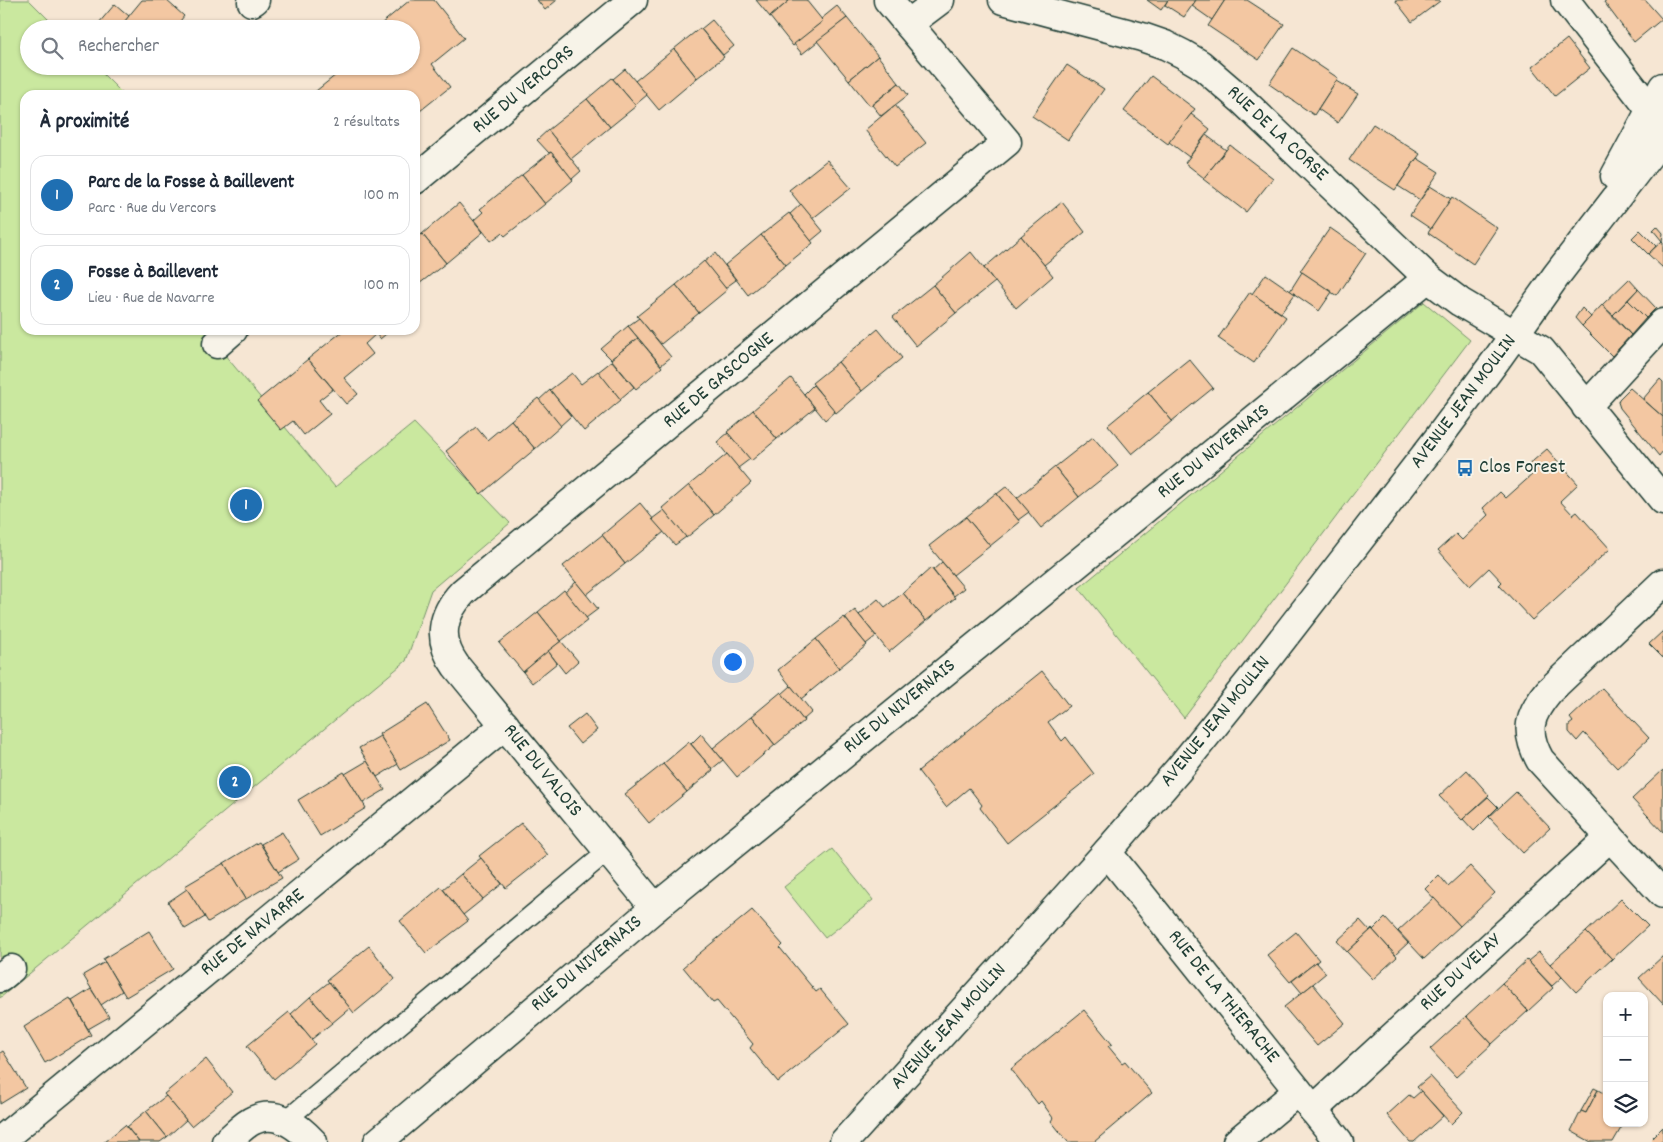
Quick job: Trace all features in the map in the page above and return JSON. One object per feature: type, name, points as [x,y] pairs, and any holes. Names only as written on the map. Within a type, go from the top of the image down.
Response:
[{"type":"street","name":"RUE DU VERCORS","points":[[420,176],[633,0]]},
{"type":"street","points":[[888,0],[908,24],[940,0]]},
{"type":"street","name":"RUE DE LA CORSE","points":[[1003,0],[1165,44],[1200,64],[1243,101],[1428,278],[1460,302],[1541,350],[1663,500]]},
{"type":"street","points":[[1565,0],[1659,108]]},
{"type":"street","name":"RUE DE GASCOGNE","points":[[443,629],[451,608],[463,592],[1007,142],[908,24]]},
{"type":"street","name":"AVENUE JEAN MOULIN","points":[[1556,276],[1659,108]]},
{"type":"street","name":"AVENUE JEAN MOULIN","points":[[844,1142],[1146,809],[1250,681],[1436,441],[1556,276],[1663,136]]},
{"type":"street","name":"RUE DU NIVERNAIS","points":[[378,1142],[655,908],[1428,278]]},
{"type":"street","points":[[1586,407],[1663,323]]},
{"type":"street","points":[[1663,583],[1549,691],[1539,703],[1532,716],[1530,730],[1532,746],[1540,760],[1663,894]]},
{"type":"street","name":"RUE DU VALOIS","points":[[443,629],[449,657],[655,908]]},
{"type":"street","name":"RUE DE NAVARRE","points":[[0,1141],[505,725]]},
{"type":"street","name":"RUE DU VELAY","points":[[1237,1142],[1305,1100],[1610,837]]},
{"type":"street","name":"RUE DE LA THIERACHE","points":[[1107,852],[1339,1142]]},
{"type":"street","points":[[226,1142],[252,1120],[263,1117],[275,1117],[286,1120],[299,1128],[313,1142]]},
{"type":"lane","points":[[286,1120],[608,851]]},
{"type":"green space","points":[[0,0],[29,0],[49,20],[20,20],[20,75],[104,75],[119,90],[20,90],[20,335],[208,335],[335,487],[414,423],[510,523],[431,590],[406,661],[0,998]]},
{"type":"green space","points":[[1424,302],[1470,340],[1184,718],[1079,588]]},
{"type":"green space","points":[[832,849],[873,900],[825,938],[784,887]]},
{"type":"building","points":[[142,0],[166,0],[184,16],[181,20],[125,20]]},
{"type":"building","points":[[410,0],[434,0],[464,38],[432,64],[450,87],[420,111],[420,90],[317,90],[336,75],[420,75],[420,20],[386,20]]},
{"type":"building","points":[[537,0],[557,0],[545,10]]},
{"type":"building","points":[[756,0],[790,0],[770,17]]},
{"type":"building","points":[[790,0],[806,0],[823,21],[793,46],[770,17]]},
{"type":"building","points":[[1147,0],[1168,0],[1161,10]]},
{"type":"building","points":[[1168,0],[1196,0],[1184,17],[1165,5]]},
{"type":"building","points":[[1196,0],[1225,0],[1212,20],[1192,6]]},
{"type":"building","points":[[1225,0],[1247,0],[1284,24],[1259,60],[1208,26]]},
{"type":"building","points":[[1395,0],[1438,0],[1440,1],[1412,22]]},
{"type":"building","points":[[1607,0],[1645,0],[1662,19],[1634,42],[1604,2]]},
{"type":"building","points":[[115,4],[129,16],[126,20],[101,20]]},
{"type":"building","points":[[837,6],[847,18],[802,54],[794,44],[823,21],[821,19]]},
{"type":"building","points":[[847,18],[878,56],[849,80],[817,41]]},
{"type":"building","points":[[712,20],[734,46],[723,55],[701,29]]},
{"type":"building","points":[[700,28],[724,57],[697,78],[674,49]]},
{"type":"building","points":[[1567,39],[1590,68],[1555,96],[1532,67]]},
{"type":"building","points":[[1293,48],[1338,78],[1314,115],[1269,84]]},
{"type":"building","points":[[674,49],[697,78],[659,110],[635,81]]},
{"type":"building","points":[[878,56],[899,83],[870,106],[849,80]]},
{"type":"building","points":[[1067,65],[1104,89],[1068,140],[1032,116]]},
{"type":"building","points":[[625,69],[647,95],[635,105],[613,79]]},
{"type":"building","points":[[1151,76],[1195,109],[1168,144],[1124,111]]},
{"type":"building","points":[[612,78],[636,106],[610,127],[587,99]]},
{"type":"building","points":[[1336,81],[1358,94],[1338,123],[1318,109]]},
{"type":"building","points":[[899,83],[908,95],[881,116],[872,105]]},
{"type":"building","points":[[587,99],[610,127],[571,159],[548,130]]},
{"type":"building","points":[[895,105],[926,143],[895,167],[865,130]]},
{"type":"building","points":[[1191,114],[1210,129],[1189,157],[1169,142]]},
{"type":"building","points":[[1373,124],[1420,154],[1395,190],[1349,160]]},
{"type":"building","points":[[548,130],[581,171],[572,179],[551,152],[549,153],[537,140]]},
{"type":"building","points":[[1206,135],[1226,150],[1204,178],[1185,163]]},
{"type":"building","points":[[1230,145],[1273,178],[1246,212],[1203,179]]},
{"type":"building","points":[[551,152],[573,180],[545,204],[522,175]]},
{"type":"building","points":[[1417,158],[1439,172],[1420,200],[1398,186]]},
{"type":"building","points":[[827,160],[851,188],[812,219],[789,190]]},
{"type":"building","points":[[522,175],[545,204],[505,236],[502,233],[491,241],[474,220],[483,212],[480,209]]},
{"type":"building","points":[[1430,186],[1451,199],[1431,229],[1410,215]]},
{"type":"building","points":[[1452,197],[1497,228],[1473,264],[1428,233]]},
{"type":"building","points":[[1062,202],[1085,232],[1044,265],[1021,236]]},
{"type":"building","points":[[459,203],[483,232],[446,263],[422,234]]},
{"type":"building","points":[[801,204],[823,231],[811,241],[790,214]]},
{"type":"building","points":[[789,213],[813,243],[786,265],[761,235]]},
{"type":"building","points":[[1657,226],[1663,233],[1662,241],[1653,230]]},
{"type":"building","points":[[1330,228],[1366,253],[1337,296],[1300,271]]},
{"type":"building","points":[[1640,230],[1656,246],[1648,254],[1632,238]]},
{"type":"building","points":[[422,234],[446,263],[420,283],[420,235]]},
{"type":"building","points":[[761,235],[786,265],[748,295],[725,265]]},
{"type":"building","points":[[1021,236],[1053,276],[1016,308],[984,268]]},
{"type":"building","points":[[1663,242],[1663,268],[1648,254]]},
{"type":"building","points":[[971,252],[995,282],[956,313],[933,285]]},
{"type":"building","points":[[715,253],[736,280],[725,288],[704,262]]},
{"type":"building","points":[[704,261],[727,290],[699,313],[676,285]]},
{"type":"building","points":[[1302,272],[1332,292],[1319,311],[1290,291]]},
{"type":"building","points":[[1266,274],[1295,294],[1281,313],[1252,294]]},
{"type":"building","points":[[1629,279],[1638,289],[1613,315],[1602,305]]},
{"type":"building","points":[[676,285],[699,313],[661,344],[637,316]]},
{"type":"building","points":[[933,285],[956,313],[916,346],[893,317]]},
{"type":"building","points":[[1638,289],[1656,308],[1646,318],[1628,300]]},
{"type":"building","points":[[1250,292],[1286,317],[1254,363],[1218,338]]},
{"type":"building","points":[[1628,300],[1646,318],[1631,335],[1613,315]]},
{"type":"building","points":[[1602,305],[1631,335],[1612,356],[1582,326]]},
{"type":"building","points":[[1582,308],[1591,317],[1582,326],[1575,318]]},
{"type":"building","points":[[639,318],[671,357],[661,365],[628,326]]},
{"type":"building","points":[[628,326],[638,338],[611,359],[601,349]]},
{"type":"building","points":[[878,329],[902,358],[862,391],[838,362]]},
{"type":"building","points":[[338,335],[375,335],[365,344],[373,354],[344,378],[358,394],[346,404],[308,359]]},
{"type":"building","points":[[377,335],[385,335],[380,339]]},
{"type":"building","points":[[638,338],[662,367],[636,389],[611,359]]},
{"type":"building","points":[[308,359],[333,389],[319,400],[330,414],[304,435],[293,421],[281,430],[257,401]]},
{"type":"building","points":[[1189,359],[1213,388],[1172,421],[1148,392]]},
{"type":"building","points":[[612,361],[634,387],[620,399],[598,372]]},
{"type":"building","points":[[838,362],[862,391],[836,413],[812,383]]},
{"type":"building","points":[[598,371],[621,400],[584,431],[550,390],[572,373],[581,384]]},
{"type":"building","points":[[791,378],[815,408],[777,439],[753,410]]},
{"type":"building","points":[[1660,379],[1663,382],[1663,417],[1643,399]]},
{"type":"building","points":[[813,385],[835,411],[825,420],[804,394]]},
{"type":"building","points":[[1630,388],[1663,417],[1663,451],[1659,456],[1620,408],[1619,399]]},
{"type":"building","points":[[550,390],[571,416],[560,426],[539,400]]},
{"type":"building","points":[[1148,392],[1172,421],[1132,454],[1108,425]]},
{"type":"building","points":[[538,398],[561,426],[535,449],[511,420]]},
{"type":"building","points":[[753,410],[777,439],[751,461],[727,432]]},
{"type":"building","points":[[511,420],[535,449],[481,494],[446,451],[476,427],[487,440]]},
{"type":"building","points":[[728,433],[750,459],[738,468],[717,442]]},
{"type":"building","points":[[1093,437],[1118,466],[1079,497],[1055,467]]},
{"type":"building","points":[[1547,449],[1578,484],[1560,501],[1573,515],[1577,512],[1610,549],[1532,620],[1499,585],[1502,582],[1489,568],[1470,586],[1438,550],[1456,534],[1462,540],[1488,515],[1483,508],[1500,492],[1506,498],[1534,473],[1527,466]]},
{"type":"building","points":[[727,454],[751,483],[714,515],[689,485]]},
{"type":"building","points":[[1055,467],[1079,497],[1041,528],[1017,498]]},
{"type":"building","points":[[689,485],[714,515],[686,538],[662,508]]},
{"type":"building","points":[[1007,486],[1029,512],[1018,520],[997,494]]},
{"type":"building","points":[[996,493],[1020,522],[990,546],[966,517]]},
{"type":"building","points":[[640,503],[664,532],[625,564],[602,535]]},
{"type":"building","points":[[664,510],[686,537],[675,545],[652,519]]},
{"type":"building","points":[[966,517],[990,546],[953,575],[929,546]]},
{"type":"building","points":[[602,535],[625,564],[586,595],[563,566]]},
{"type":"building","points":[[942,562],[964,588],[954,596],[933,570]]},
{"type":"building","points":[[931,568],[955,598],[926,621],[903,593]]},
{"type":"building","points":[[576,582],[598,609],[586,618],[565,592]]},
{"type":"building","points":[[564,590],[588,620],[561,641],[538,612]]},
{"type":"building","points":[[903,593],[926,621],[889,652],[859,615],[878,599],[885,607]]},
{"type":"building","points":[[855,610],[876,636],[866,644],[845,618]]},
{"type":"building","points":[[538,612],[561,641],[523,672],[499,643]]},
{"type":"building","points":[[844,617],[867,645],[839,668],[816,639]]},
{"type":"building","points":[[1663,631],[1663,658],[1649,644]]},
{"type":"building","points":[[816,639],[839,668],[801,699],[778,670]]},
{"type":"building","points":[[561,641],[578,661],[565,673],[548,651]]},
{"type":"building","points":[[548,651],[557,663],[532,683],[523,672]]},
{"type":"building","points":[[1042,671],[1069,706],[1048,722],[1062,741],[1066,737],[1094,774],[1007,843],[980,808],[982,805],[969,788],[946,807],[918,771]]},
{"type":"building","points":[[791,686],[812,712],[803,720],[782,694]]},
{"type":"building","points":[[1602,688],[1649,738],[1617,768],[1584,733],[1577,741],[1569,732],[1569,725],[1573,722],[1570,718]]},
{"type":"building","points":[[781,692],[804,721],[775,745],[752,716]]},
{"type":"building","points":[[427,704],[450,740],[401,770],[379,734]]},
{"type":"building","points":[[585,714],[597,730],[580,744],[567,728]]},
{"type":"building","points":[[752,716],[775,745],[737,777],[713,748]]},
{"type":"building","points":[[701,734],[723,760],[712,769],[691,744]]},
{"type":"building","points":[[380,736],[398,764],[377,777],[359,748]]},
{"type":"building","points":[[689,742],[713,770],[687,792],[663,764]]},
{"type":"building","points":[[367,761],[385,790],[363,803],[345,774]]},
{"type":"building","points":[[663,764],[687,792],[649,823],[625,794]]},
{"type":"building","points":[[1467,770],[1489,795],[1462,820],[1439,796]]},
{"type":"building","points":[[1663,770],[1663,832],[1632,799]]},
{"type":"building","points":[[344,772],[366,808],[320,836],[298,800]]},
{"type":"building","points":[[1516,792],[1550,828],[1523,853],[1489,817]]},
{"type":"building","points":[[1488,797],[1498,807],[1474,831],[1463,819]]},
{"type":"building","points":[[521,823],[548,855],[506,888],[479,856]]},
{"type":"building","points":[[282,832],[299,859],[278,872],[261,844]]},
{"type":"building","points":[[259,842],[282,878],[246,899],[224,863]]},
{"type":"building","points":[[481,858],[502,884],[483,899],[461,874]]},
{"type":"building","points":[[224,863],[246,899],[208,922],[185,886]]},
{"type":"building","points":[[1470,866],[1495,893],[1460,926],[1425,889],[1439,875],[1448,886]]},
{"type":"building","points":[[461,874],[483,899],[463,915],[443,889]]},
{"type":"building","points":[[441,887],[468,921],[426,953],[400,921]]},
{"type":"building","points":[[187,889],[205,917],[185,929],[168,902]]},
{"type":"building","points":[[1434,898],[1460,926],[1424,959],[1398,931]]},
{"type":"building","points":[[1621,899],[1648,926],[1612,959],[1586,932]]},
{"type":"building","points":[[752,910],[783,945],[780,948],[816,992],[820,989],[849,1024],[778,1082],[750,1048],[753,1044],[717,1001],[713,1003],[683,967]]},
{"type":"building","points":[[1385,918],[1408,943],[1395,955],[1373,930]]},
{"type":"building","points":[[1360,920],[1370,931],[1347,952],[1337,941]]},
{"type":"building","points":[[1372,929],[1397,957],[1373,979],[1347,952]]},
{"type":"building","points":[[149,931],[173,969],[126,997],[103,959]]},
{"type":"building","points":[[1296,932],[1319,960],[1290,982],[1267,955]]},
{"type":"building","points":[[1586,932],[1612,959],[1576,992],[1550,964]]},
{"type":"building","points":[[369,946],[395,979],[354,1013],[327,980]]},
{"type":"building","points":[[1539,952],[1562,977],[1552,986],[1528,961]]},
{"type":"building","points":[[1663,956],[1663,1004],[1639,978]]},
{"type":"building","points":[[1527,960],[1553,988],[1528,1011],[1502,983]]},
{"type":"building","points":[[105,962],[122,991],[101,1005],[83,975]]},
{"type":"building","points":[[1316,962],[1326,973],[1302,993],[1292,981]]},
{"type":"building","points":[[329,982],[350,1008],[332,1023],[310,997]]},
{"type":"building","points":[[1502,983],[1528,1011],[1492,1044],[1466,1016]]},
{"type":"building","points":[[1313,984],[1345,1023],[1317,1046],[1284,1007]]},
{"type":"building","points":[[91,989],[109,1017],[88,1029],[72,1001]]},
{"type":"building","points":[[310,997],[332,1023],[312,1039],[291,1014]]},
{"type":"building","points":[[70,998],[91,1035],[45,1063],[24,1027]]},
{"type":"building","points":[[1084,1010],[1112,1044],[1108,1046],[1122,1063],[1125,1061],[1152,1093],[1094,1142],[1068,1142],[1051,1121],[1053,1118],[1041,1101],[1038,1104],[1011,1069]]},
{"type":"building","points":[[289,1012],[315,1044],[274,1079],[247,1046]]},
{"type":"building","points":[[1466,1016],[1492,1044],[1456,1077],[1430,1049]]},
{"type":"building","points":[[3,1051],[26,1088],[0,1104],[0,1053]]},
{"type":"building","points":[[206,1059],[232,1092],[191,1126],[164,1094]]},
{"type":"building","points":[[1430,1076],[1463,1112],[1451,1124],[1417,1087]]},
{"type":"building","points":[[1594,1088],[1598,1090],[1586,1113],[1581,1111]]},
{"type":"building","points":[[1598,1090],[1603,1093],[1603,1127],[1622,1127],[1613,1142],[1591,1142],[1571,1131],[1581,1111],[1586,1113]]},
{"type":"building","points":[[1421,1091],[1443,1116],[1414,1142],[1410,1142],[1387,1115],[1409,1095],[1413,1098]]},
{"type":"building","points":[[166,1096],[186,1120],[167,1137],[146,1111]]},
{"type":"building","points":[[146,1111],[167,1137],[160,1142],[139,1142],[127,1127]]},
{"type":"building","points":[[125,1125],[139,1142],[104,1142]]},
{"type":"building","points":[[1663,1127],[1663,1142],[1654,1142],[1651,1139]]},
{"type":"place","name":"Clos Forest","points":[[1465,468]]},
{"type":"place","name":"Parc de la Fosse à Baillevent","points":[[246,505]]},
{"type":"place","name":"Fosse à Baillevent","points":[[235,782]]}]
